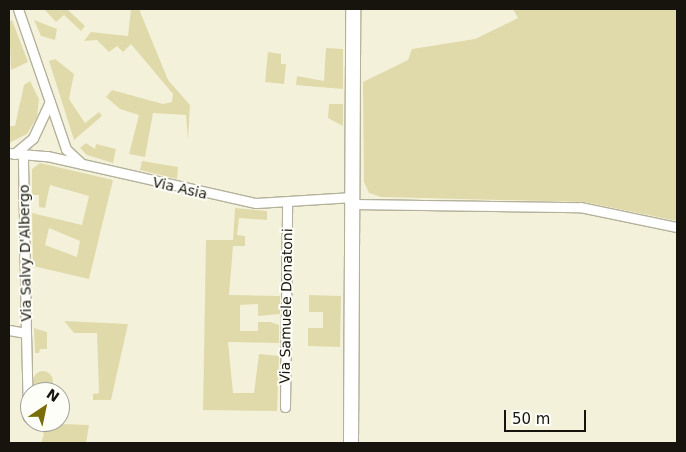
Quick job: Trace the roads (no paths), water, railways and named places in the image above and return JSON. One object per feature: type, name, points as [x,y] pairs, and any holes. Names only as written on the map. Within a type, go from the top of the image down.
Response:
[{"type":"main road","points":[[350,443],[353,9]]},
{"type":"street","points":[[18,9],[66,148],[84,165]]},
{"type":"street","points":[[15,154],[34,138],[50,102]]},
{"type":"street","name":"Via Asia","points":[[15,154],[84,165],[219,197],[287,204],[353,200],[440,205],[580,207],[677,227]]},
{"type":"street","name":"Via Salvy D'Albergo","points":[[9,330],[26,334],[15,154]]},
{"type":"street","name":"Via Samuele Donatoni","points":[[285,407],[287,204]]},
{"type":"street","points":[[26,334],[27,382]]}]
